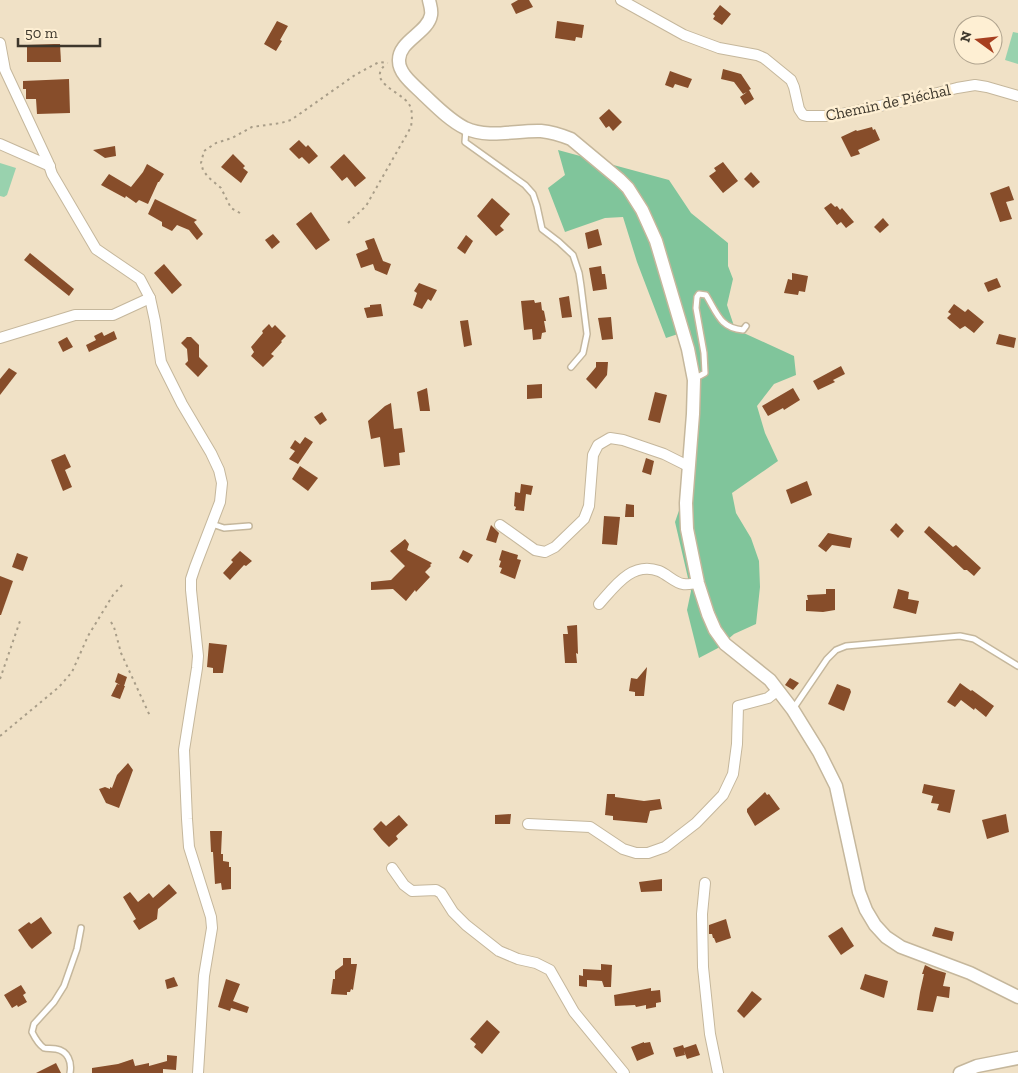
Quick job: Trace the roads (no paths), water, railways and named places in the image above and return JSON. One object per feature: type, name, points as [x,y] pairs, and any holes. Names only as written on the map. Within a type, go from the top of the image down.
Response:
[{"type":"street","points":[[429,0],[431,16],[429,20],[404,46],[399,57],[399,64],[407,78],[447,116],[476,132],[502,134],[540,131],[570,139],[623,184],[638,204],[656,241],[688,349],[694,380],[686,503],[687,529],[698,583],[715,630],[725,644],[770,680],[793,710],[819,752],[836,786],[859,892],[866,910],[875,925],[886,937],[902,947],[970,973],[1018,998]]},
{"type":"street","name":"Chemin de Piéchal","points":[[621,0],[684,36],[718,48],[764,58],[791,80],[799,110],[803,115],[807,116],[832,116],[975,85],[1018,96]]},
{"type":"street","points":[[0,43],[5,70],[52,174],[96,248],[140,280],[150,298],[161,362],[182,404],[212,453],[222,483],[220,502],[192,579],[191,590],[198,656],[184,750],[189,847],[211,917],[212,928],[204,976],[198,1073]]},
{"type":"street","points":[[0,144],[50,166]]},
{"type":"street","points":[[0,338],[75,315],[113,315],[150,298]]},
{"type":"street","points":[[500,525],[535,550],[545,552],[555,547],[584,519],[589,506],[593,455],[598,445],[610,438],[623,440],[664,454],[688,466]]},
{"type":"street","points":[[600,604],[618,582],[631,572],[646,569],[659,571],[682,584],[698,583]]},
{"type":"street","points":[[528,824],[590,827],[623,849],[636,853],[648,853],[665,847],[696,823],[723,795],[733,774],[738,744],[738,706],[768,698],[778,690]]},
{"type":"street","points":[[392,868],[404,885],[412,891],[436,890],[441,893],[453,912],[466,925],[499,950],[550,970],[574,1012],[624,1073]]},
{"type":"street","points":[[705,883],[702,914],[703,966],[710,1034],[718,1073]]},
{"type":"street","points":[[960,1073],[977,1066],[1018,1058]]},
{"type":"lane","points":[[466,128],[465,142],[525,185],[533,194],[542,229],[573,255],[581,286],[587,334],[583,353],[571,367]]},
{"type":"lane","points":[[694,380],[705,373],[696,296],[700,294],[706,295],[724,324],[732,329],[743,330],[746,326]]},
{"type":"lane","points":[[212,524],[224,528],[249,526]]},
{"type":"lane","points":[[793,710],[827,660],[836,650],[846,646],[960,636],[974,639],[1018,666]]},
{"type":"lane","points":[[70,1073],[69,1057],[61,1050],[45,1048],[36,1041],[32,1032],[34,1024],[54,1002],[64,986],[82,928]]}]
